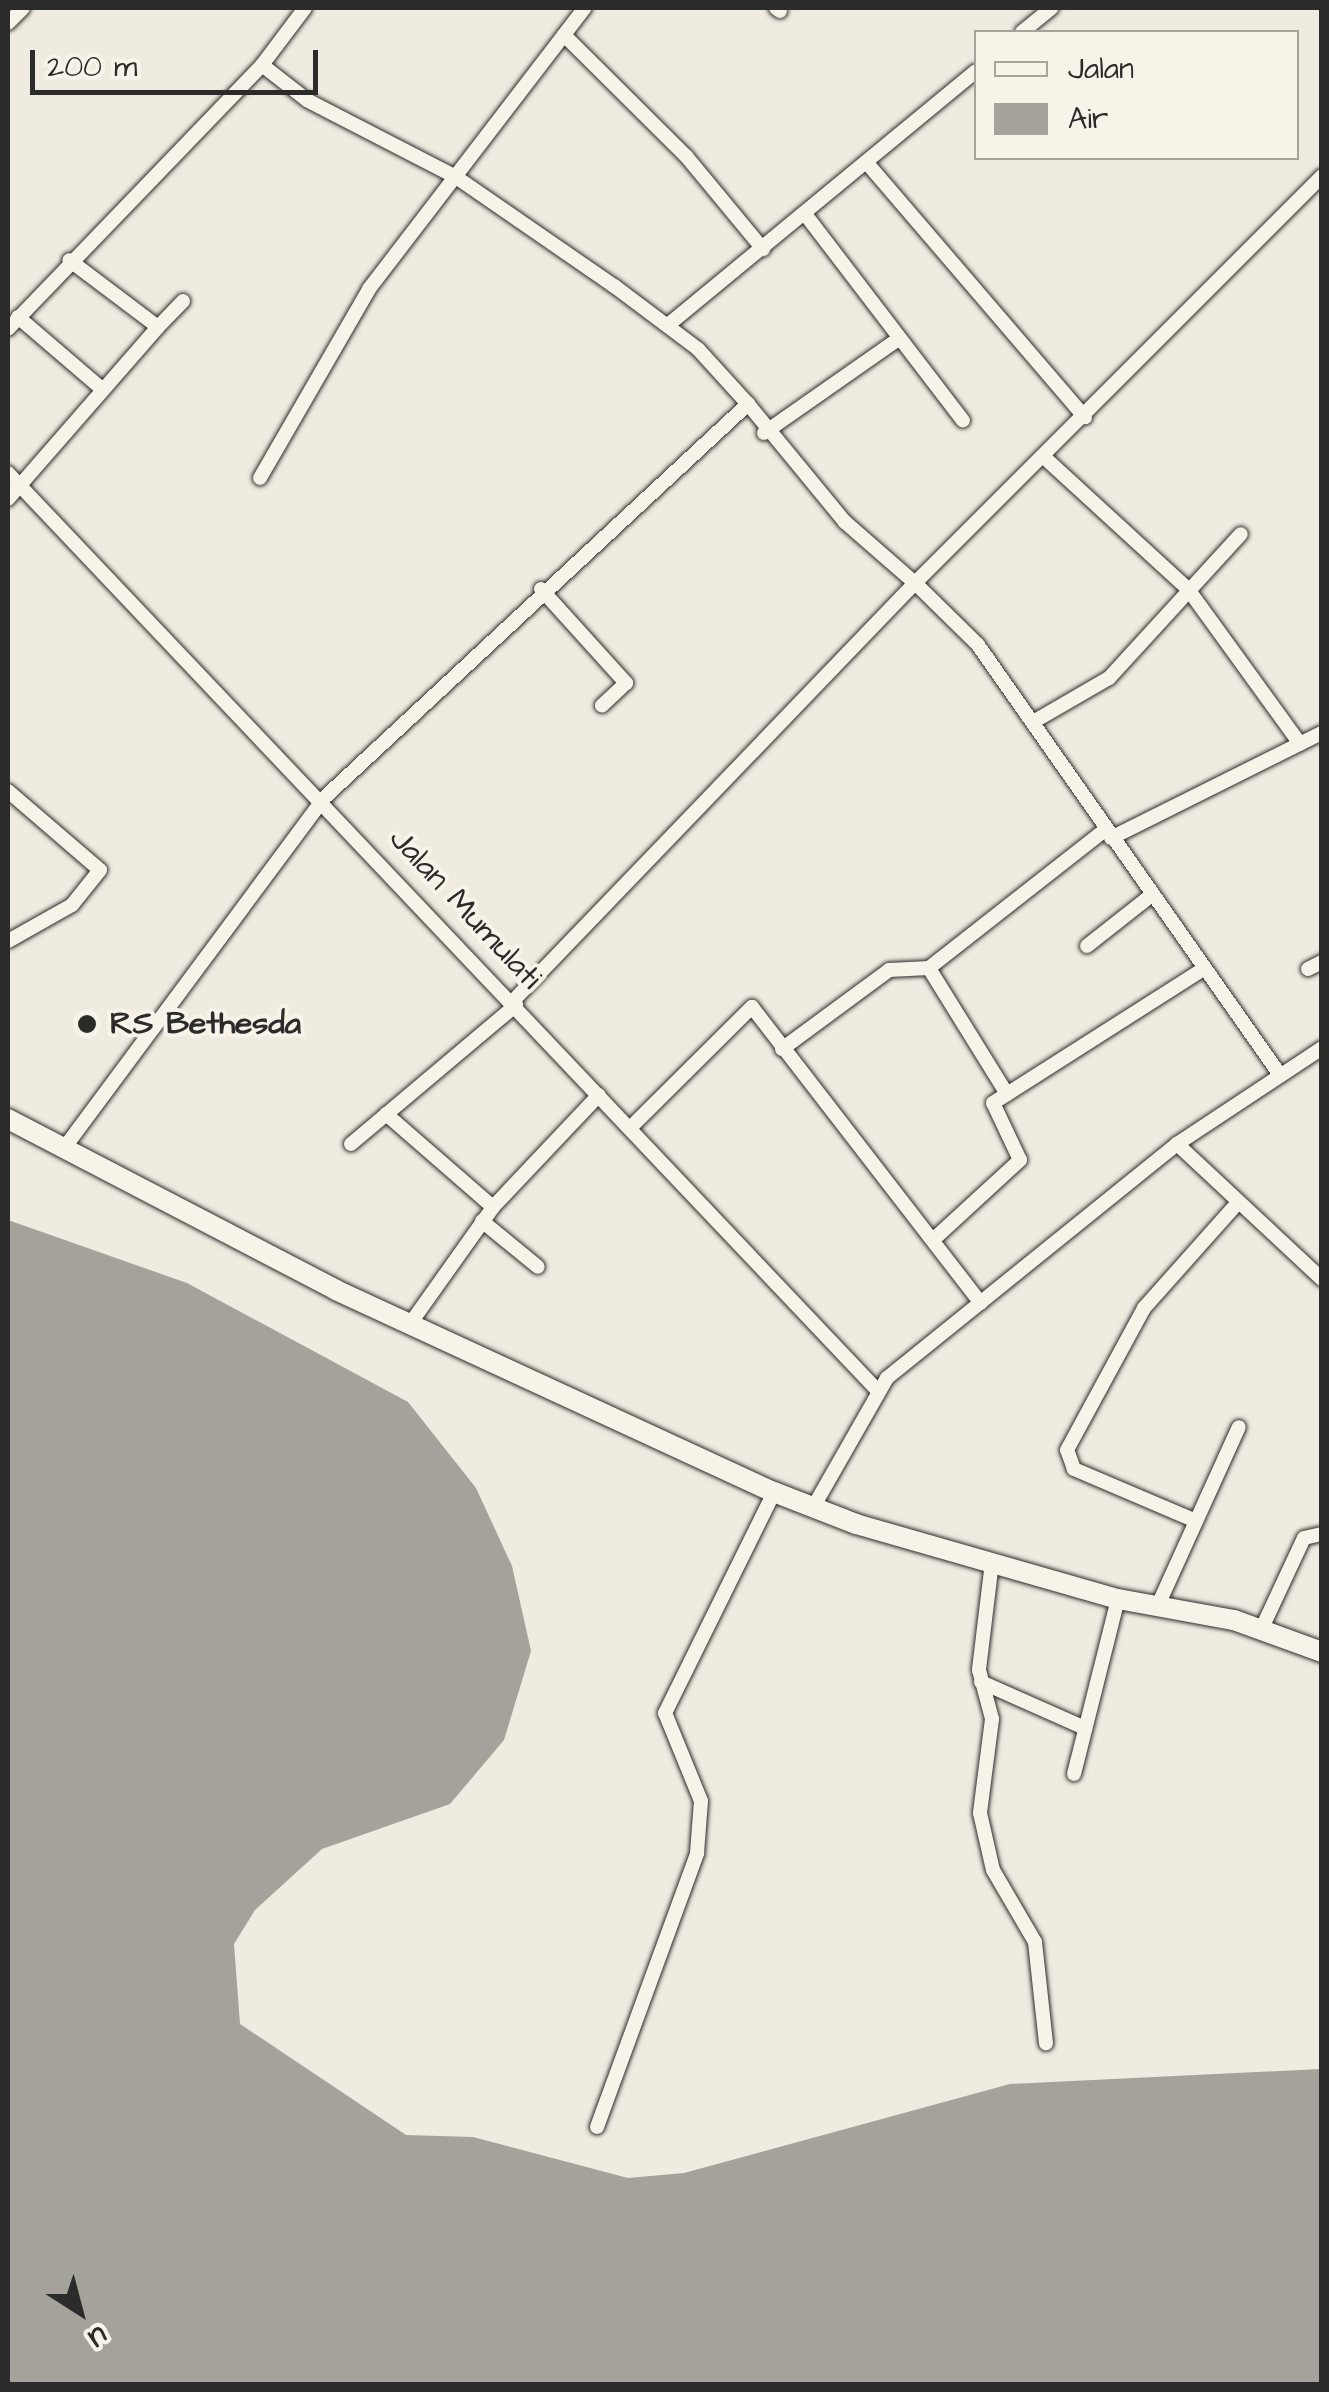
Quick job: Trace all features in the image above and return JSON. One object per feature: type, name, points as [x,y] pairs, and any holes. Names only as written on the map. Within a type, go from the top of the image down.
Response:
[{"type":"highway","points":[[8,1118],[410,1324],[774,1492],[1118,1599],[1158,1603],[1262,1628],[1322,1652]]},
{"type":"street","points":[[8,23],[23,8]]},
{"type":"street","points":[[102,389],[13,323],[69,260],[262,65],[305,8]]},
{"type":"street","points":[[260,478],[336,338],[586,8]]},
{"type":"street","points":[[1024,30],[1052,8]]},
{"type":"street","points":[[564,35],[686,156],[763,249]]},
{"type":"street","points":[[262,65],[307,100],[456,177],[668,325],[748,404],[764,433],[915,583],[956,618],[1033,722],[1200,971],[1278,1072]]},
{"type":"street","points":[[668,325],[974,72]]},
{"type":"street","points":[[867,164],[1085,418]]},
{"type":"street","points":[[351,1144],[514,1003],[915,583],[1085,418],[1322,176]]},
{"type":"street","points":[[805,214],[963,420]]},
{"type":"street","points":[[69,260],[158,327]]},
{"type":"street","points":[[8,500],[183,301]]},
{"type":"street","points":[[764,433],[898,340]]},
{"type":"street","points":[[65,1148],[324,798],[541,589],[748,404]]},
{"type":"street","points":[[1045,458],[1188,589],[1300,744]]},
{"type":"street","name":"Jalan Mumulati","points":[[8,472],[324,798],[876,1390]]},
{"type":"street","points":[[1033,722],[1108,678],[1240,534]]},
{"type":"street","points":[[541,589],[626,683],[602,705]]},
{"type":"street","points":[[782,1049],[888,970],[928,968],[1109,834],[1322,732]]},
{"type":"street","points":[[8,791],[100,870],[72,905],[8,941]]},
{"type":"street","points":[[1087,946],[1150,897]]},
{"type":"street","points":[[928,968],[1007,1094]]},
{"type":"street","points":[[934,1239],[1020,1160],[991,1110],[1007,1094],[1200,971]]},
{"type":"street","points":[[630,1128],[747,1006],[934,1239],[981,1304]]},
{"type":"street","points":[[814,1506],[876,1390],[1177,1144],[1278,1072],[1322,1048]]},
{"type":"street","points":[[410,1324],[482,1221],[599,1095]]},
{"type":"street","points":[[386,1114],[494,1208]]},
{"type":"street","points":[[1177,1144],[1235,1206],[1322,1279]]},
{"type":"street","points":[[1196,1521],[1074,1469],[1067,1450],[1144,1308],[1235,1206]]},
{"type":"street","points":[[482,1221],[538,1267]]},
{"type":"street","points":[[1158,1603],[1239,1427]]},
{"type":"street","points":[[597,2127],[697,1854],[701,1802],[665,1713],[774,1492]]},
{"type":"street","points":[[1262,1628],[1304,1538],[1322,1534]]},
{"type":"street","points":[[992,1562],[980,1682],[992,1719],[982,1831],[998,1880],[1035,1942],[1046,2043]]},
{"type":"street","points":[[1074,1774],[1118,1599]]},
{"type":"street","points":[[980,1682],[1085,1728]]},
{"type":"water","points":[[8,1220],[187,1283],[408,1402],[476,1488],[512,1566],[531,1651],[504,1740],[450,1804],[322,1849],[255,1910],[234,1944],[240,2024],[406,2135],[473,2137],[628,2178],[684,2173],[1010,2084],[1321,2069],[1321,2384],[8,2384]]},
{"type":"place","name":"RS Bethesda","points":[[87,1024]]}]
